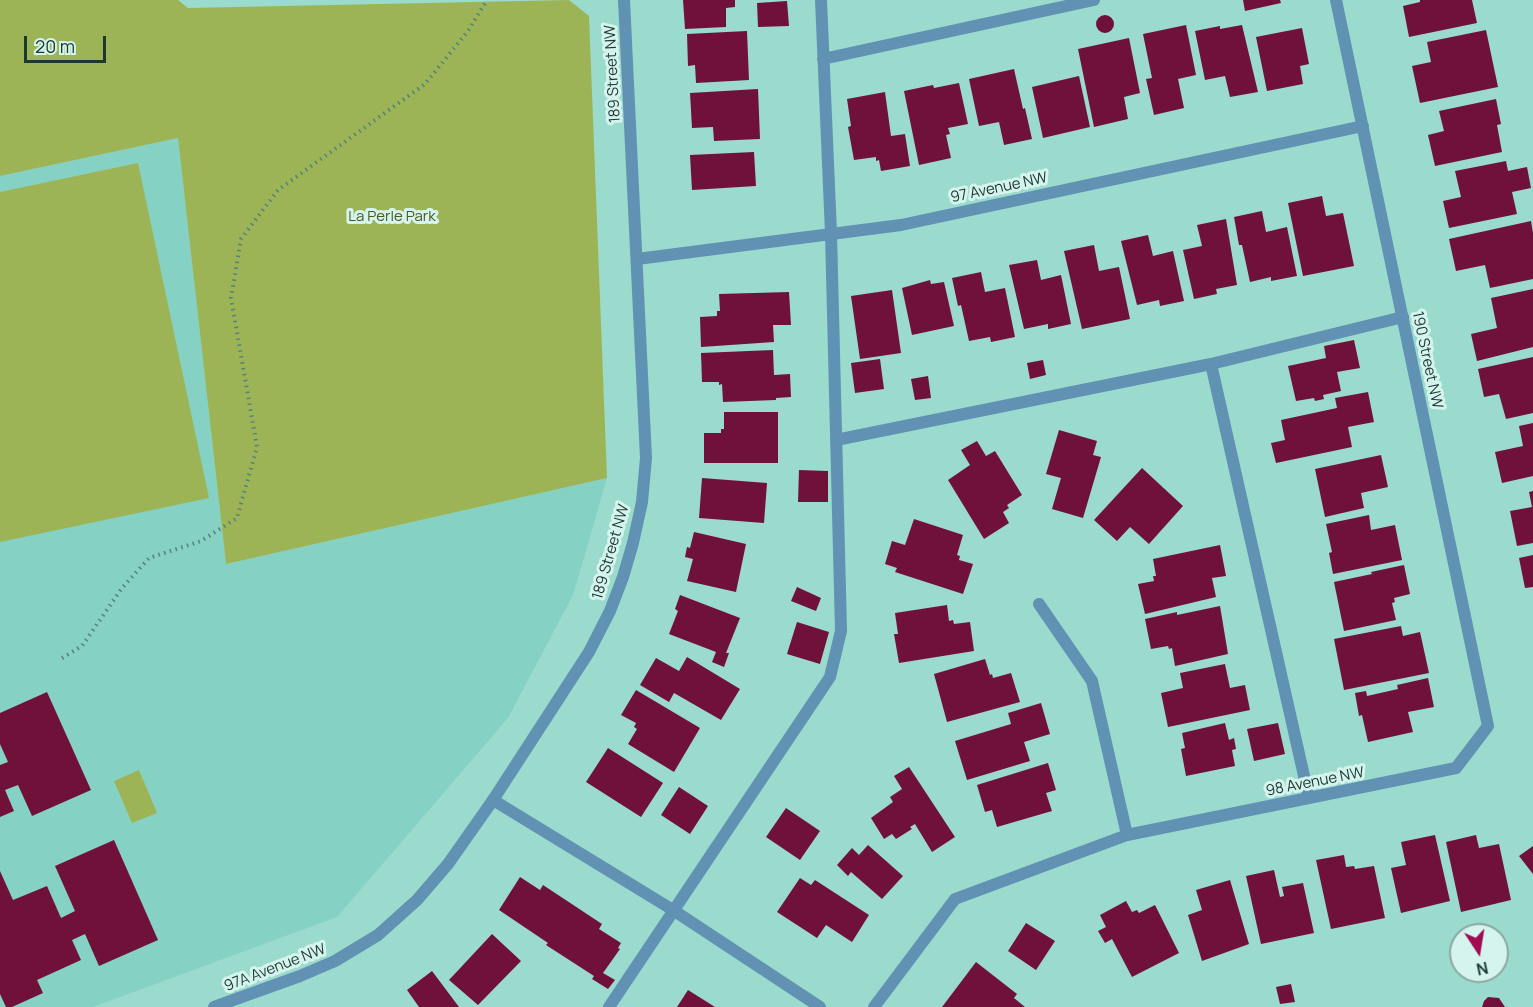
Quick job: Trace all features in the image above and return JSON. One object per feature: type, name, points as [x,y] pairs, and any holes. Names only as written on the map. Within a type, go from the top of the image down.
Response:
[{"type":"street","name":"189 Street NW","points":[[493,800],[589,652],[610,611],[633,543],[642,502],[646,458],[624,0]]},
{"type":"street","points":[[609,1007],[830,677],[841,631],[831,233],[821,0]]},
{"type":"street","points":[[824,59],[1094,0]]},
{"type":"street","name":"190 Street NW","points":[[1335,0],[1488,726]]},
{"type":"street","name":"97 Avenue NW","points":[[637,259],[901,225],[1363,126]]},
{"type":"street","points":[[836,440],[1211,364],[1402,316]]},
{"type":"street","points":[[1211,364],[1309,798]]},
{"type":"street","points":[[1039,604],[1092,681],[1127,835]]},
{"type":"street","name":"98 Avenue NW","points":[[874,1007],[955,899],[1127,835],[1456,768],[1488,726]]},
{"type":"street","points":[[493,800],[673,910],[820,1007]]},
{"type":"street","name":"97A Avenue NW","points":[[214,1007],[335,961],[378,935],[417,900],[448,864],[493,800]]},
{"type":"path","points":[[62,658],[82,646],[122,588],[149,558],[201,541],[237,518],[257,447],[231,298],[241,239],[278,190],[425,84],[468,31],[487,0]]},
{"type":"shaded area","points":[[178,138],[226,564],[607,478],[573,595],[508,718],[337,917],[93,1007],[0,1007],[0,176]]},
{"type":"green space","name":"La Perle Park","points":[[0,0],[178,0],[188,8],[569,0],[589,16],[607,478],[226,564],[178,138],[0,176]]},
{"type":"green space","points":[[138,163],[209,498],[0,542],[0,192]]},
{"type":"green space","points":[[139,770],[157,813],[132,823],[114,781]]},
{"type":"building","points":[[683,0],[735,0],[735,7],[726,8],[726,27],[685,29]]},
{"type":"building","points":[[1243,0],[1280,0],[1281,3],[1245,11]]},
{"type":"building","points":[[1420,0],[1472,0],[1477,23],[1409,37],[1403,6],[1420,2]]},
{"type":"building","points":[[787,1],[789,26],[758,27],[757,3]]},
{"type":"building","points":[[1101,15],[1109,15],[1114,20],[1112,31],[1101,33],[1096,28],[1096,20]]},
{"type":"building","points":[[1186,25],[1196,75],[1178,79],[1184,108],[1154,115],[1146,79],[1152,78],[1143,34]]},
{"type":"building","points":[[1242,25],[1258,92],[1230,97],[1225,76],[1205,80],[1195,31]]},
{"type":"building","points":[[1302,28],[1309,64],[1300,66],[1303,84],[1267,91],[1256,37]]},
{"type":"building","points":[[1486,30],[1498,87],[1420,103],[1412,66],[1431,62],[1427,42]]},
{"type":"building","points":[[747,31],[749,80],[696,83],[695,65],[688,66],[687,34]]},
{"type":"building","points":[[1129,38],[1140,93],[1124,97],[1128,119],[1094,127],[1078,49]]},
{"type":"building","points":[[1014,69],[1032,139],[1004,145],[999,122],[979,126],[969,79]]},
{"type":"building","points":[[1079,76],[1090,127],[1043,138],[1032,87]]},
{"type":"building","points":[[959,83],[968,124],[948,128],[950,134],[946,135],[951,158],[919,165],[904,91]]},
{"type":"building","points":[[758,89],[760,139],[714,141],[713,127],[692,128],[690,93]]},
{"type":"building","points":[[885,92],[891,136],[905,134],[910,166],[881,171],[879,160],[876,161],[876,157],[854,160],[848,127],[851,126],[847,99]]},
{"type":"building","points":[[1496,99],[1501,124],[1497,125],[1502,152],[1435,166],[1428,135],[1444,131],[1439,111]]},
{"type":"building","points":[[754,152],[756,186],[692,190],[690,155]]},
{"type":"building","points":[[1506,161],[1508,171],[1527,167],[1531,188],[1512,192],[1517,214],[1449,228],[1443,201],[1461,197],[1455,171]]},
{"type":"building","points":[[1322,196],[1326,216],[1343,213],[1354,266],[1303,276],[1288,203]]},
{"type":"building","points":[[1262,211],[1266,232],[1287,227],[1297,276],[1271,281],[1271,277],[1250,282],[1242,245],[1239,245],[1234,217]]},
{"type":"building","points":[[1226,219],[1237,285],[1216,289],[1217,294],[1194,299],[1183,250],[1202,246],[1197,225]]},
{"type":"building","points":[[1531,221],[1533,279],[1490,288],[1485,265],[1456,271],[1449,239]]},
{"type":"building","points":[[1148,235],[1153,256],[1173,251],[1184,301],[1160,306],[1159,300],[1137,305],[1121,241]]},
{"type":"building","points":[[1094,245],[1099,271],[1119,267],[1130,319],[1082,329],[1064,251]]},
{"type":"building","points":[[1037,260],[1041,280],[1061,275],[1071,324],[1048,329],[1048,324],[1024,329],[1009,265]]},
{"type":"building","points":[[981,272],[985,292],[1005,288],[1015,337],[991,342],[990,337],[969,341],[952,278]]},
{"type":"building","points":[[930,280],[931,284],[944,282],[954,326],[912,335],[902,288]]},
{"type":"building","points":[[1533,289],[1533,347],[1477,361],[1471,334],[1497,328],[1491,298]]},
{"type":"building","points":[[892,290],[901,353],[860,359],[851,296]]},
{"type":"building","points":[[789,292],[791,325],[773,325],[774,342],[701,347],[700,317],[717,316],[717,311],[720,311],[719,294]]},
{"type":"building","points":[[1354,340],[1360,368],[1337,372],[1341,391],[1323,395],[1324,399],[1315,401],[1314,398],[1296,401],[1288,366],[1326,358],[1324,346]]},
{"type":"building","points":[[773,350],[774,375],[790,374],[791,397],[776,398],[776,400],[723,402],[722,384],[702,382],[701,353]]},
{"type":"building","points":[[1533,357],[1533,413],[1506,419],[1499,394],[1484,397],[1478,369]]},
{"type":"building","points":[[880,359],[884,389],[855,393],[851,363]]},
{"type":"building","points":[[1043,360],[1046,375],[1030,379],[1027,363]]},
{"type":"building","points":[[928,376],[931,398],[915,400],[911,379]]},
{"type":"building","points":[[1368,392],[1374,422],[1348,427],[1352,447],[1276,463],[1271,443],[1285,440],[1281,420],[1337,408],[1335,398]]},
{"type":"building","points":[[724,412],[778,412],[778,463],[704,463],[704,433],[721,433],[721,429],[724,429]]},
{"type":"building","points":[[1533,423],[1533,476],[1502,483],[1495,452],[1523,446],[1519,426]]},
{"type":"building","points":[[1059,430],[1097,441],[1093,455],[1101,457],[1083,518],[1052,509],[1061,478],[1046,474]]},
{"type":"building","points":[[977,441],[986,456],[995,451],[1022,495],[1007,505],[1009,508],[1003,512],[1009,523],[984,539],[948,480],[970,465],[961,450]]},
{"type":"building","points":[[1381,455],[1388,487],[1361,493],[1364,508],[1325,517],[1315,469]]},
{"type":"building","points":[[1142,468],[1183,506],[1149,544],[1130,527],[1117,541],[1094,520]]},
{"type":"building","points":[[799,470],[828,471],[828,502],[798,502]]},
{"type":"building","points":[[702,478],[767,483],[764,523],[699,518]]},
{"type":"building","points":[[1533,491],[1533,543],[1517,546],[1510,511],[1532,507],[1529,492]]},
{"type":"building","points":[[1369,515],[1371,530],[1395,525],[1402,560],[1333,574],[1329,553],[1332,552],[1326,524]]},
{"type":"building","points":[[914,519],[963,535],[957,555],[960,556],[959,560],[973,564],[963,594],[895,572],[897,568],[885,564],[892,541],[905,545]]},
{"type":"building","points":[[694,532],[746,544],[736,592],[687,581],[693,559],[685,557]]},
{"type":"building","points":[[1220,545],[1226,576],[1212,578],[1216,597],[1145,614],[1138,584],[1154,581],[1153,576],[1156,576],[1153,559]]},
{"type":"building","points":[[1533,555],[1533,587],[1525,588],[1519,558]]},
{"type":"building","points":[[1404,565],[1410,594],[1394,598],[1395,602],[1392,603],[1396,620],[1344,631],[1334,582]]},
{"type":"building","points":[[797,587],[821,598],[816,611],[791,601]]},
{"type":"building","points":[[680,595],[740,618],[726,653],[729,653],[724,667],[712,662],[716,652],[669,634],[678,611],[675,609]]},
{"type":"building","points":[[947,605],[949,621],[953,620],[954,624],[970,622],[974,651],[899,663],[894,634],[898,634],[895,613]]},
{"type":"building","points":[[1220,606],[1228,654],[1175,666],[1172,648],[1169,649],[1168,646],[1151,649],[1145,619]]},
{"type":"building","points":[[797,622],[829,632],[820,664],[787,654]]},
{"type":"building","points":[[1401,626],[1403,636],[1420,632],[1429,673],[1344,690],[1334,639]]},
{"type":"building","points":[[687,657],[740,689],[721,720],[674,693],[669,702],[640,685],[656,658],[679,671]]},
{"type":"building","points":[[985,659],[993,678],[1011,673],[1020,702],[947,722],[934,674]]},
{"type":"building","points":[[1225,664],[1230,688],[1245,685],[1250,710],[1168,727],[1161,693],[1183,688],[1180,673]]},
{"type":"building","points":[[1428,678],[1434,707],[1408,712],[1413,732],[1368,742],[1362,715],[1359,716],[1355,693],[1366,691],[1367,696],[1398,689],[1397,685]]},
{"type":"building","points":[[636,690],[700,728],[674,772],[628,744],[637,729],[634,727],[636,723],[621,715]]},
{"type":"building","points":[[47,692],[91,790],[32,816],[18,785],[5,790],[14,811],[0,817],[0,765],[8,762],[0,744],[0,713]]},
{"type":"building","points":[[1041,703],[1050,734],[1024,742],[1030,761],[967,780],[955,741],[1011,724],[1008,713]]},
{"type":"building","points":[[1225,723],[1229,740],[1234,738],[1236,749],[1232,750],[1235,766],[1186,776],[1181,749],[1185,748],[1182,733]]},
{"type":"building","points":[[1278,723],[1285,754],[1254,761],[1247,729]]},
{"type":"building","points":[[608,748],[663,783],[641,817],[586,782]]},
{"type":"building","points":[[1048,763],[1056,790],[1046,793],[1052,811],[997,827],[992,810],[985,812],[977,785]]},
{"type":"building","points":[[909,767],[955,837],[932,852],[915,824],[910,827],[912,829],[896,839],[892,834],[884,839],[871,818],[893,802],[890,797],[902,789],[894,776]]},
{"type":"building","points":[[679,787],[708,806],[690,834],[661,815]]},
{"type":"building","points":[[786,808],[820,831],[800,860],[766,837]]},
{"type":"building","points":[[1435,835],[1450,901],[1401,913],[1391,868],[1406,865],[1401,842]]},
{"type":"building","points":[[1476,835],[1479,848],[1499,844],[1511,900],[1461,912],[1446,842]]},
{"type":"building","points":[[114,840],[158,940],[99,966],[85,934],[72,940],[81,960],[37,980],[43,993],[12,1007],[6,1007],[0,994],[0,871],[13,900],[47,886],[61,918],[75,911],[55,866]]},
{"type":"building","points":[[868,845],[903,876],[882,899],[851,872],[848,876],[837,865],[852,848],[859,855]]},
{"type":"building","points":[[1533,846],[1533,874],[1519,856]]},
{"type":"building","points":[[1344,855],[1346,867],[1354,866],[1355,869],[1374,866],[1385,918],[1331,929],[1316,860]]},
{"type":"building","points":[[1274,870],[1280,897],[1284,896],[1282,887],[1303,883],[1314,933],[1261,944],[1246,876]]},
{"type":"building","points":[[520,877],[540,890],[543,885],[602,924],[599,929],[621,943],[618,948],[620,949],[603,973],[615,980],[608,989],[592,979],[594,976],[546,945],[548,943],[499,910]]},
{"type":"building","points":[[800,878],[811,885],[815,880],[869,915],[852,942],[826,925],[817,938],[777,912]]},
{"type":"building","points":[[1230,880],[1249,944],[1202,961],[1188,915],[1202,910],[1196,890]]},
{"type":"building","points":[[1126,901],[1132,912],[1137,910],[1139,913],[1155,905],[1179,953],[1132,977],[1112,939],[1105,943],[1098,931],[1106,927],[1100,915]]},
{"type":"building","points":[[1026,923],[1055,941],[1036,970],[1008,951]]},
{"type":"building","points":[[492,934],[521,961],[478,1005],[449,980]]},
{"type":"building","points":[[976,962],[1017,994],[1014,998],[1025,1007],[942,1007]]},
{"type":"building","points":[[432,971],[459,1007],[419,1007],[407,990]]},
{"type":"building","points":[[1291,984],[1295,1002],[1280,1004],[1276,987]]},
{"type":"building","points":[[688,990],[715,1007],[677,1007]]},
{"type":"building","points":[[1488,997],[1499,998],[1505,1007],[1482,1007]]}]
